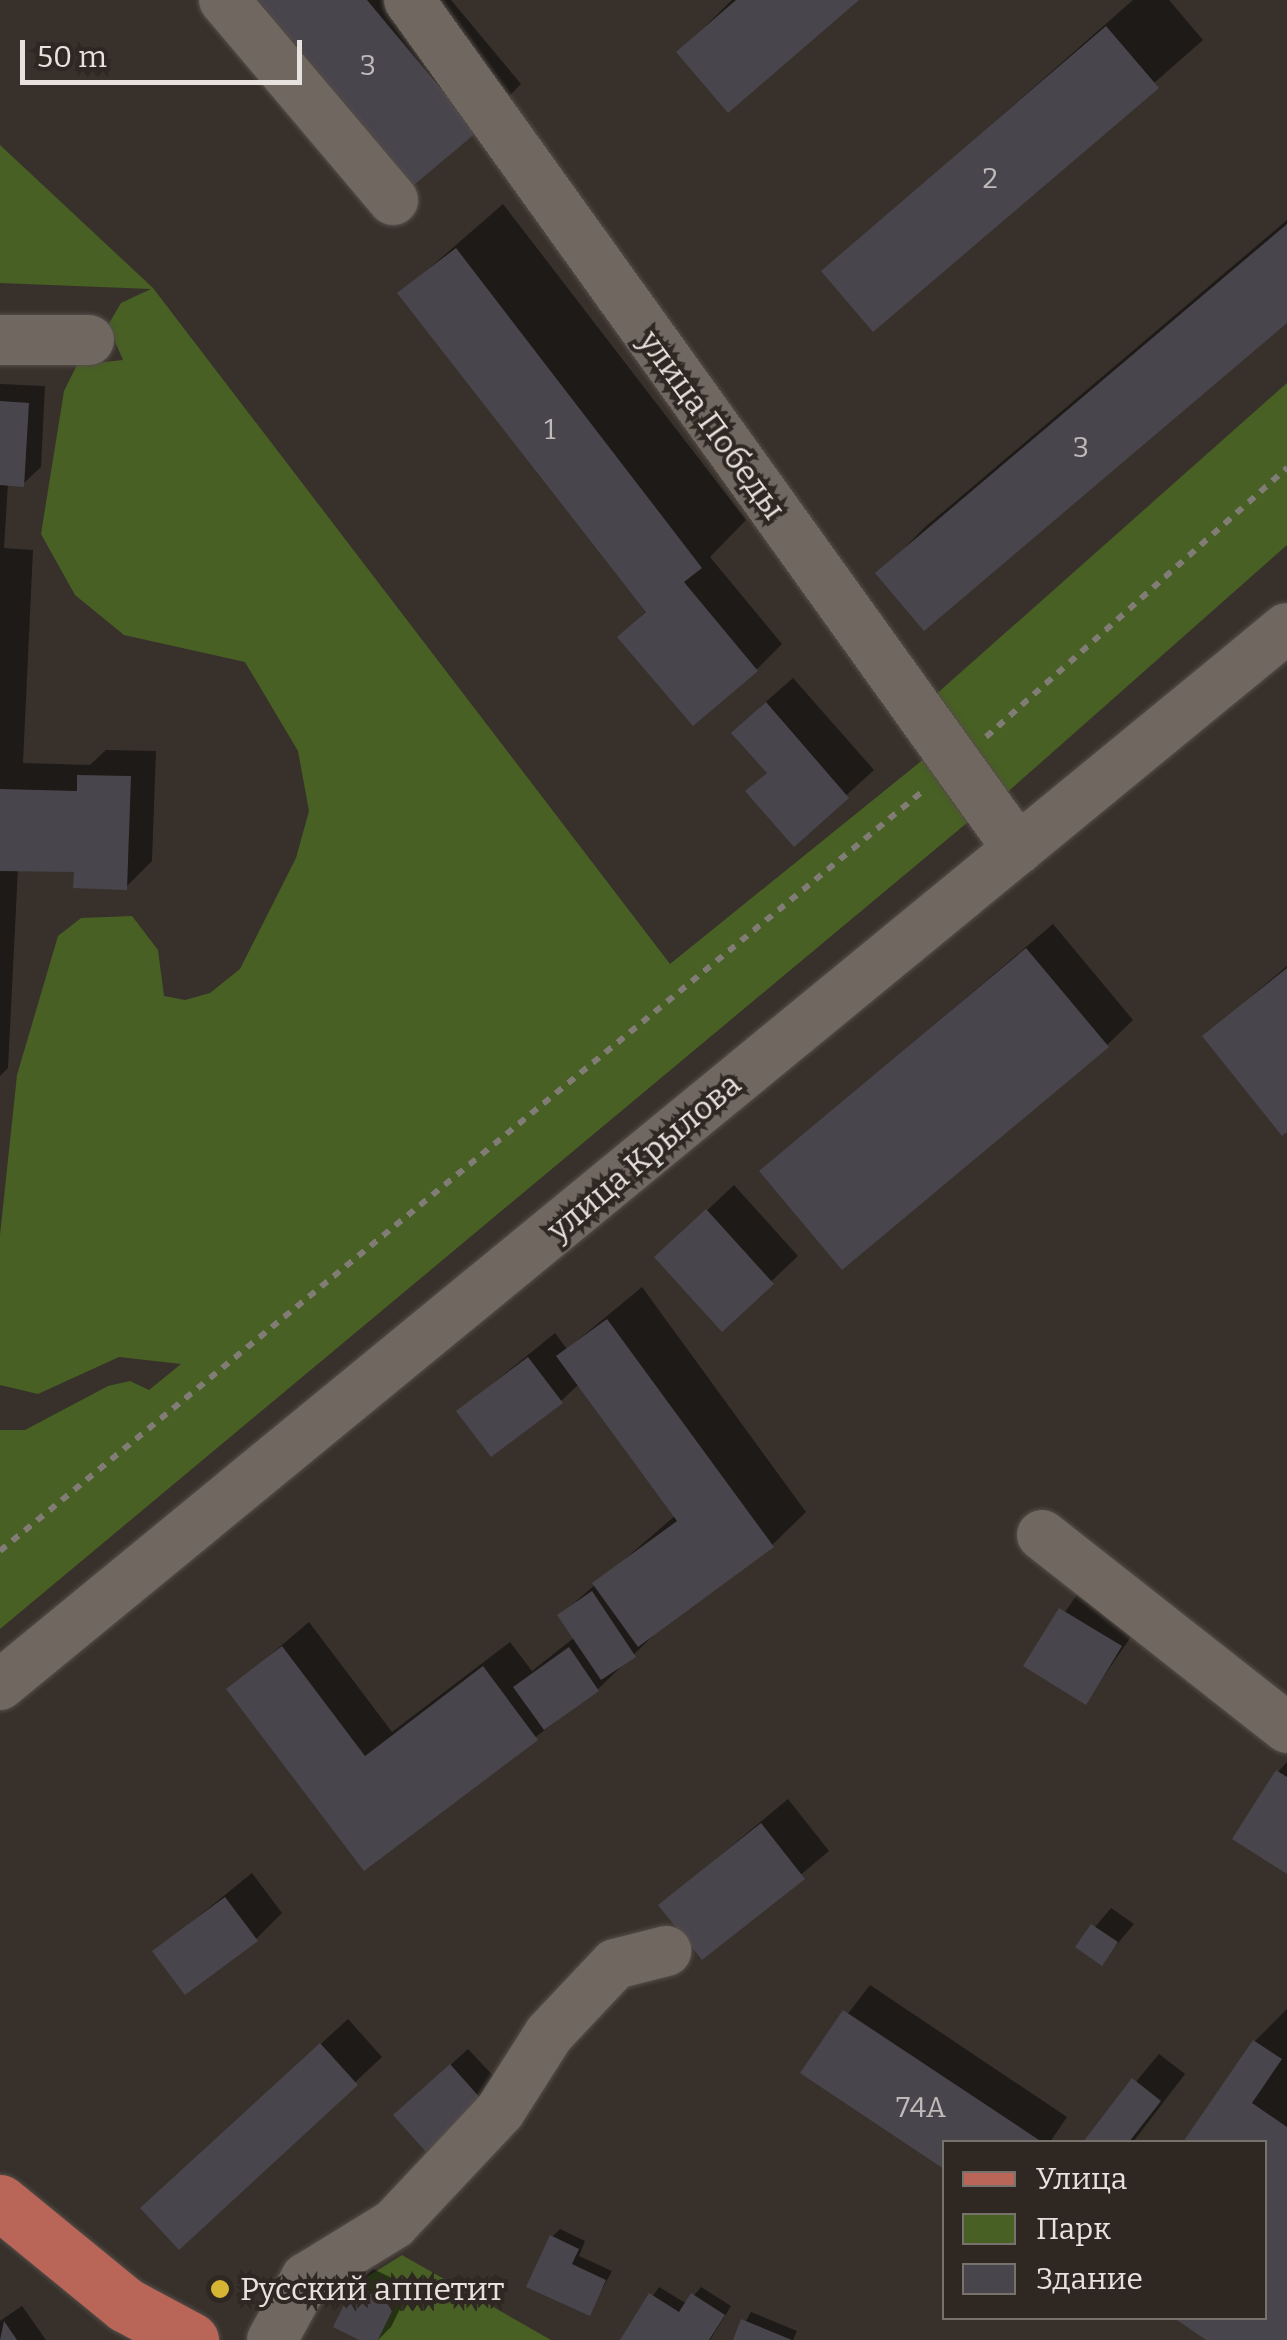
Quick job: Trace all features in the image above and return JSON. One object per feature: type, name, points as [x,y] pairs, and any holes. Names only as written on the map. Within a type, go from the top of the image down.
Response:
[{"type":"main road","points":[[0,2202],[126,2305],[191,2340]]},
{"type":"street","points":[[224,0],[393,200]]},
{"type":"street","name":"улица Победы","points":[[409,0],[1018,849]]},
{"type":"street","points":[[0,340],[90,340]]},
{"type":"street","name":"улица Крылова","points":[[0,1685],[1287,628]]},
{"type":"street","points":[[1042,1535],[1287,1728]]},
{"type":"street","points":[[272,2340],[306,2278],[394,2224],[500,2111],[549,2034],[615,1964],[666,1952]]},
{"type":"path","points":[[0,1551],[956,764],[1287,468]]},
{"type":"green space","points":[[0,145],[153,288],[670,964],[930,754],[974,817],[0,1629],[0,1430],[25,1430],[108,1386],[130,1381],[149,1390],[181,1364],[119,1357],[38,1394],[0,1385],[0,1235],[17,1075],[58,936],[81,918],[132,916],[158,950],[164,996],[185,1000],[210,993],[240,969],[296,858],[309,811],[298,751],[245,662],[124,635],[75,595],[41,534],[64,391],[77,365],[123,360],[108,325],[121,303],[151,289],[0,283]]},
{"type":"green space","points":[[1287,383],[1287,545],[1002,797],[933,697]]},
{"type":"green space","points":[[402,2255],[551,2340],[378,2340],[395,2305],[354,2285]]},
{"type":"building","points":[[258,0],[367,0],[477,132],[414,185]]},
{"type":"building","points":[[736,0],[859,0],[728,113],[676,52]]},
{"type":"building","points":[[1106,26],[1159,88],[873,332],[821,271]]},
{"type":"building","points":[[1287,224],[1287,323],[924,631],[875,573]]},
{"type":"building","points":[[456,248],[702,568],[684,582],[758,671],[693,726],[617,637],[646,612],[397,293]]},
{"type":"building","points":[[0,401],[29,403],[24,487],[0,485]]},
{"type":"building","points":[[766,702],[849,798],[794,847],[745,791],[767,773],[731,733]]},
{"type":"building","points":[[77,775],[131,776],[127,890],[73,888],[74,872],[0,871],[0,789],[77,791]]},
{"type":"building","points":[[1026,948],[1109,1047],[842,1270],[759,1171]]},
{"type":"building","points":[[1287,968],[1287,1132],[1282,1136],[1202,1036]]},
{"type":"building","points":[[706,1209],[774,1284],[722,1332],[654,1257]]},
{"type":"building","points":[[607,1319],[774,1547],[638,1647],[592,1583],[677,1521],[556,1356]]},
{"type":"building","points":[[528,1357],[563,1403],[491,1457],[456,1411]]},
{"type":"building","points":[[592,1591],[636,1657],[601,1680],[557,1615]]},
{"type":"building","points":[[1059,1608],[1122,1646],[1086,1705],[1023,1666]]},
{"type":"building","points":[[282,1646],[365,1756],[483,1666],[538,1740],[364,1871],[226,1689]]},
{"type":"building","points":[[569,1647],[599,1691],[544,1730],[513,1687]]},
{"type":"building","points":[[1276,1770],[1287,1777],[1287,1874],[1232,1839]]},
{"type":"building","points":[[761,1823],[805,1879],[702,1960],[658,1905]]},
{"type":"building","points":[[225,1897],[258,1941],[185,1995],[152,1951]]},
{"type":"building","points":[[1091,1924],[1118,1942],[1102,1966],[1075,1947]]},
{"type":"building","points":[[843,2010],[1039,2140],[942,2140],[942,2168],[800,2073]]},
{"type":"building","points":[[1253,2040],[1282,2059],[1252,2103],[1287,2127],[1287,2340],[1206,2340],[1177,2320],[1267,2320],[1267,2140],[1184,2140]]},
{"type":"building","points":[[320,2043],[358,2085],[179,2250],[140,2208]]},
{"type":"building","points":[[450,2064],[482,2100],[426,2152],[393,2115]]},
{"type":"building","points":[[1132,2078],[1161,2101],[1131,2140],[1085,2140]]},
{"type":"building","points":[[550,2235],[579,2249],[572,2264],[606,2280],[590,2316],[526,2287]]},
{"type":"building","points":[[354,2285],[395,2305],[378,2340],[359,2340],[333,2327]]},
{"type":"building","points":[[649,2293],[679,2312],[691,2293],[725,2315],[709,2340],[620,2340]]},
{"type":"building","points":[[741,2319],[792,2340],[733,2340]]},
{"type":"building","points":[[4,2321],[17,2340],[0,2340]]},
{"type":"place","name":"Русский аппетит","points":[[220,2289]]}]
